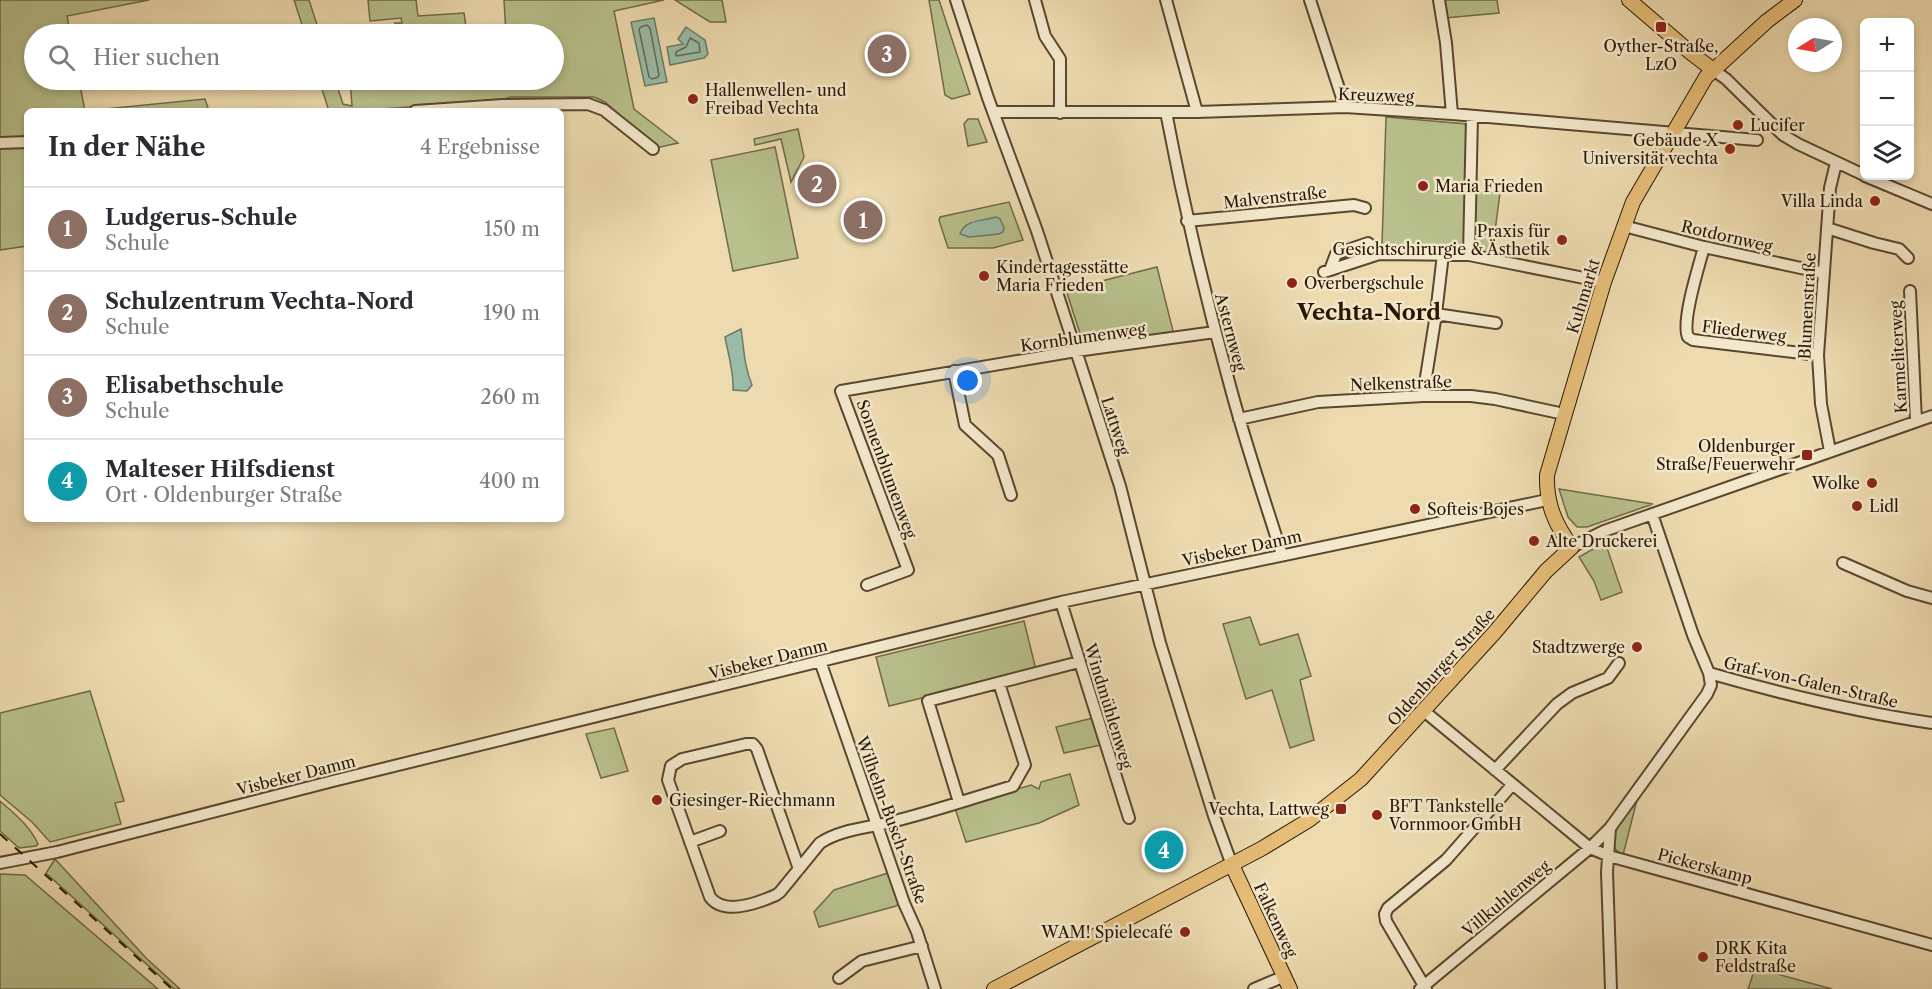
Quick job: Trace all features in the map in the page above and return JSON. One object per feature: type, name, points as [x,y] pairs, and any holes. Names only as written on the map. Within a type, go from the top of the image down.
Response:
[{"type":"main road","points":[[1629,0],[1712,69]]},
{"type":"main road","name":"Kuhmarkt","points":[[1572,547],[1557,526],[1547,500],[1548,469],[1623,226],[1633,202],[1694,95],[1712,69],[1767,21],[1796,0]]},
{"type":"main road","name":"Oldenburger Straße","points":[[994,989],[1292,832],[1342,795],[1378,762],[1495,632],[1546,571],[1572,547]]},
{"type":"main road","name":"Falkenweg","points":[[1232,865],[1287,982]]},
{"type":"street","name":"Lattweg","points":[[956,0],[993,112],[1037,231],[1128,512],[1160,643],[1214,816],[1232,865]]},
{"type":"street","points":[[1035,0],[1045,36],[1060,59],[1060,113]]},
{"type":"street","points":[[1166,0],[1197,112]]},
{"type":"street","points":[[1310,0],[1345,107]]},
{"type":"street","points":[[1438,0],[1446,43],[1452,114]]},
{"type":"street","points":[[1712,69],[1726,79],[1783,135],[1860,173]]},
{"type":"street","points":[[458,108],[588,104],[604,110],[653,149]]},
{"type":"street","name":"Kreuzweg","points":[[993,112],[1197,112],[1345,107],[1757,140]]},
{"type":"street","name":"Asternweg","points":[[1166,112],[1187,221],[1215,332],[1282,555]]},
{"type":"street","points":[[1469,255],[1472,116]]},
{"type":"street","points":[[0,143],[24,142]]},
{"type":"street","name":"Blumenstraße","points":[[1830,451],[1821,404],[1818,355],[1830,188],[1836,163]]},
{"type":"street","points":[[1877,180],[1932,204]]},
{"type":"street","name":"Malvenstraße","points":[[1187,221],[1354,205],[1365,208]]},
{"type":"street","name":"Rotdornweg","points":[[1623,226],[1704,247],[1824,273]]},
{"type":"street","points":[[1827,228],[1899,249],[1908,258]]},
{"type":"street","name":"Fliederweg","points":[[1704,247],[1690,302],[1686,332],[1688,337],[1693,340],[1818,355]]},
{"type":"street","points":[[1327,271],[1379,254],[1469,255],[1604,282]]},
{"type":"street","points":[[1423,396],[1443,254]]},
{"type":"street","name":"Karmeliterweg","points":[[1910,291],[1916,422]]},
{"type":"street","points":[[1436,314],[1496,323]]},
{"type":"street","name":"Kornblumenweg","points":[[889,382],[1076,351],[1215,332]]},
{"type":"street","points":[[954,371],[965,425],[998,455],[1011,495]]},
{"type":"street","name":"Sonnenblumenweg","points":[[867,585],[908,570],[841,391],[889,382]]},
{"type":"street","name":"Nelkenstraße","points":[[1239,418],[1318,402],[1423,396],[1470,396],[1495,399],[1564,414]]},
{"type":"street","name":"Oldenburger Straße","points":[[1572,547],[1604,531],[1932,416]]},
{"type":"street","name":"Visbeker Damm","points":[[0,863],[57,852],[322,783],[1061,602],[1547,500]]},
{"type":"street","name":"Graf-von-Galen-Straße","points":[[1652,514],[1693,634],[1709,673],[1779,693],[1883,716],[1932,723]]},
{"type":"street","points":[[1843,563],[1907,591],[1932,598]]},
{"type":"street","name":"Windmühlenweg","points":[[1061,602],[1129,818]]},
{"type":"street","name":"Wilhelm-Busch-Straße","points":[[820,661],[922,946],[935,989]]},
{"type":"street","points":[[959,802],[928,701],[1080,662]]},
{"type":"street","points":[[1495,770],[1557,704],[1572,693],[1608,678],[1619,663]]},
{"type":"street","name":"Villkuhlenweg","points":[[1423,988],[1590,848],[1610,828],[1707,694],[1711,685],[1709,673]]},
{"type":"street","points":[[799,869],[757,749],[753,744],[682,759],[671,766],[668,780],[710,897],[714,902],[729,908],[776,895],[799,869],[820,843],[826,839],[877,824],[890,823],[1013,786],[1025,765],[999,683]]},
{"type":"street","name":"Pickerskamp","points":[[1424,711],[1590,848],[1609,856],[1932,945]]},
{"type":"street","points":[[1423,988],[1384,914],[1388,908],[1446,860],[1512,785]]},
{"type":"street","points":[[1610,828],[1607,872],[1611,989]]},
{"type":"street","points":[[690,842],[720,831]]},
{"type":"street","points":[[839,978],[862,961],[922,946]]},
{"type":"street","points":[[1254,989],[1287,982]]},
{"type":"shaded area","points":[[0,0],[149,0],[67,16],[68,24],[24,24],[24,90],[81,90],[84,108],[24,108],[24,246],[0,250]]},
{"type":"shaded area","points":[[294,0],[309,0],[317,24],[302,24]]},
{"type":"shaded area","points":[[368,0],[416,0],[418,16],[464,13],[466,24],[395,24],[402,23],[401,18],[370,21]]},
{"type":"shaded area","points":[[504,0],[664,0],[614,11],[634,109],[678,143],[656,148],[605,102],[594,97],[510,97],[394,108],[328,108],[322,90],[338,90],[343,104],[352,106],[351,90],[564,90],[564,24],[505,24]]},
{"type":"shaded area","points":[[675,0],[722,0],[726,22],[710,22]]},
{"type":"shaded area","points":[[929,0],[939,0],[970,94],[952,99],[945,95]]},
{"type":"shaded area","points":[[1442,0],[1497,0],[1499,13],[1445,18]]},
{"type":"shaded area","points":[[205,99],[208,108],[115,108]]},
{"type":"shaded area","points":[[1386,117],[1467,124],[1464,246],[1382,245]]},
{"type":"shaded area","points":[[968,119],[978,119],[987,142],[968,146],[964,124]]},
{"type":"shaded area","points":[[798,129],[804,157],[791,182],[781,139],[755,145],[754,139]]},
{"type":"shaded area","points":[[775,147],[798,258],[733,271],[711,160]]},
{"type":"shaded area","points":[[1475,192],[1500,193],[1492,254],[1474,251]]},
{"type":"shaded area","points":[[1009,202],[1023,240],[993,248],[948,248],[940,217]]},
{"type":"shaded area","points":[[1157,267],[1174,335],[1084,346],[1066,290]]},
{"type":"shaded area","points":[[1559,489],[1653,504],[1587,527],[1577,527],[1568,517]]},
{"type":"shaded area","points":[[1605,542],[1622,592],[1601,600],[1594,581],[1579,557]]},
{"type":"shaded area","points":[[1250,617],[1260,645],[1298,634],[1311,676],[1300,680],[1314,740],[1290,748],[1272,690],[1246,699],[1223,624]]},
{"type":"shaded area","points":[[1024,621],[1036,670],[889,706],[876,657]]},
{"type":"shaded area","points":[[90,691],[124,801],[115,803],[121,824],[50,842],[32,822],[0,795],[0,713]]},
{"type":"shaded area","points":[[1093,718],[1101,745],[1064,753],[1056,727]]},
{"type":"shaded area","points":[[614,728],[628,771],[601,778],[586,734]]},
{"type":"shaded area","points":[[1070,774],[1079,805],[1039,823],[966,842],[955,808],[1031,785],[1039,789],[1041,782]]},
{"type":"shaded area","points":[[1638,796],[1623,855],[1616,850],[1614,836]]},
{"type":"shaded area","points":[[0,801],[26,826],[38,844],[36,846],[19,848],[0,831]]},
{"type":"shaded area","points":[[55,859],[147,959],[180,989],[174,989],[46,873]]},
{"type":"shaded area","points":[[888,873],[898,904],[896,906],[819,927],[814,912],[834,890]]},
{"type":"shaded area","points":[[0,874],[25,875],[158,989],[0,989]]},
{"type":"shaded area","points":[[1755,968],[1832,989],[1748,989]]},
{"type":"water","points":[[654,18],[667,82],[645,86],[631,22]]},
{"type":"water","points":[[686,27],[705,40],[708,54],[704,58],[670,65],[667,47],[683,44],[678,39]]},
{"type":"water","points":[[996,217],[1000,219],[1004,228],[999,234],[969,237],[960,234],[962,229],[970,223]]},
{"type":"water","points":[[741,329],[746,364],[752,385],[747,391],[733,390],[732,370],[725,337]]},
{"type":"railway","points":[[0,834],[172,989]]},
{"type":"place","name":"Oyther-Straße, LzO","points":[[1661,27]]},
{"type":"place","name":"Elisabethschule","points":[[887,54]]},
{"type":"place","name":"Hallenwellen- und Freibad Vechta","points":[[693,99]]},
{"type":"place","name":"Lucifer","points":[[1738,125]]},
{"type":"place","name":"Gebäude X Universität vechta","points":[[1730,149]]},
{"type":"place","name":"Schulzentrum Vechta-Nord","points":[[817,184]]},
{"type":"place","name":"Maria Frieden","points":[[1423,186]]},
{"type":"place","name":"Villa Linda","points":[[1875,201]]},
{"type":"place","name":"Ludgerus-Schule","points":[[863,220]]},
{"type":"place","name":"Praxis für Gesichtschirurgie & Ästhetik","points":[[1562,240]]},
{"type":"place","name":"Kindertagesstätte Maria Frieden","points":[[984,276]]},
{"type":"place","name":"Overbergschule","points":[[1292,283]]},
{"type":"place","name":"Oldenburger Straße/Feuerwehr","points":[[1807,455]]},
{"type":"place","name":"Wolke","points":[[1872,483]]},
{"type":"place","name":"Lidl","points":[[1857,506]]},
{"type":"place","name":"Softeis Bojes","points":[[1415,509]]},
{"type":"place","name":"Alte Druckerei","points":[[1534,541]]},
{"type":"place","name":"Stadtzwerge","points":[[1637,647]]},
{"type":"place","name":"Giesinger-Riechmann","points":[[657,800]]},
{"type":"place","name":"Vechta, Lattweg","points":[[1341,809]]},
{"type":"place","name":"BFT Tankstelle Vornmoor GmbH","points":[[1377,815]]},
{"type":"place","name":"Malteser Hilfsdienst","points":[[1164,850]]},
{"type":"place","name":"WAM! Spielecafé","points":[[1185,932]]},
{"type":"place","name":"DRK Kita Feldstraße","points":[[1703,957]]},
{"type":"district","name":"Vechta-Nord","points":[[1369,312]]}]
